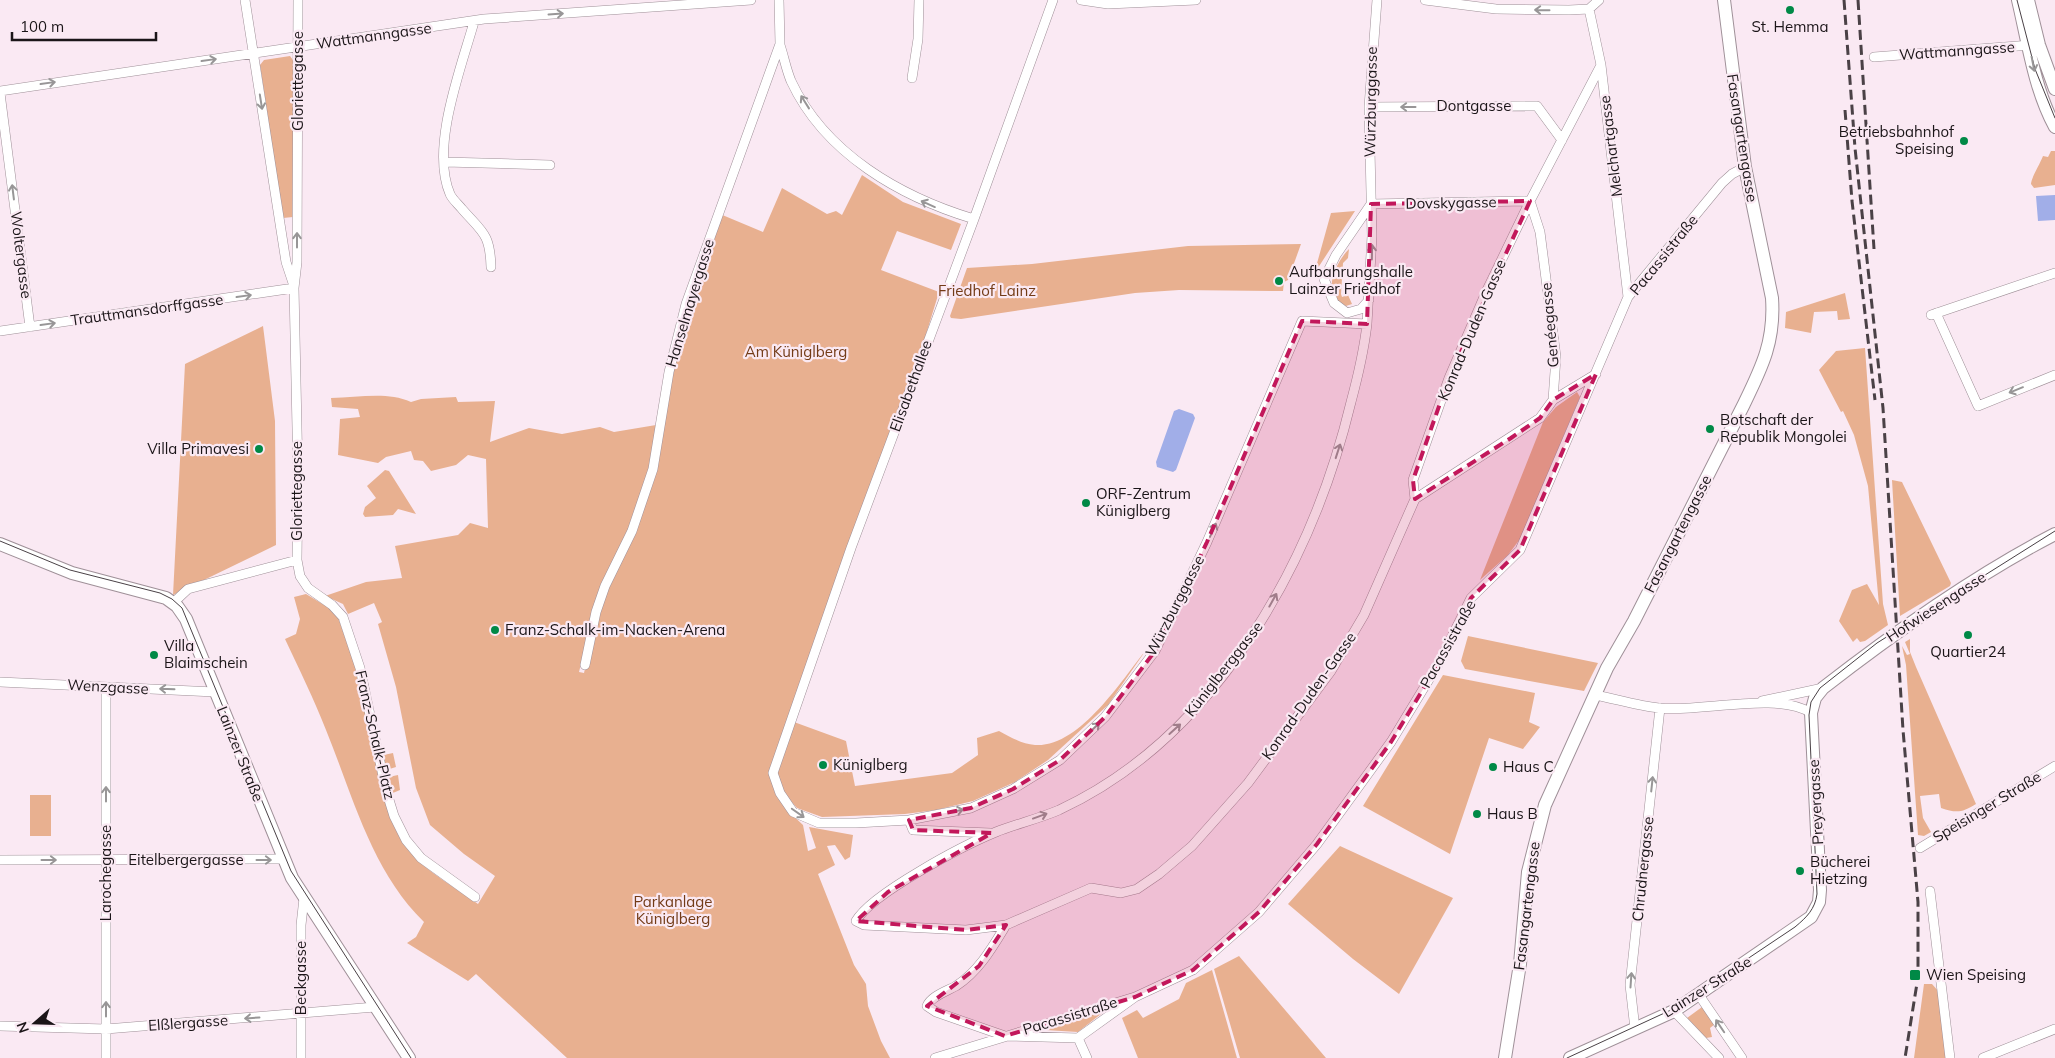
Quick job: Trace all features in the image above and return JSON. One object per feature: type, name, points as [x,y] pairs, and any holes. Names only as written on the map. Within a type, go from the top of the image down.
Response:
[{"type":"main road","name":"Fasangartengasse","points":[[1505,1058],[1520,964],[1531,852],[1545,805],[1595,695],[1766,357],[1772,331],[1772,298],[1745,167],[1724,0]]},
{"type":"main road","points":[[2018,0],[2034,45],[2055,88]]},
{"type":"main road","points":[[2028,0],[2042,99],[2055,127]]},
{"type":"main road","name":"Hofwiesengasse","points":[[1811,713],[1815,698],[1823,688],[1883,641],[1979,579],[2055,534]]},
{"type":"main road","points":[[0,544],[72,572],[158,595],[173,603]]},
{"type":"main road","name":"Lainzer Straße","points":[[173,603],[186,620],[283,860],[304,898],[409,1058]]},
{"type":"main road","name":"Preyergasse","points":[[1811,713],[1820,890]]},
{"type":"main road","name":"Lainzer Straße","points":[[1570,1058],[1674,1011],[1699,995],[1811,917],[1819,902],[1820,890]]},
{"type":"street","name":"Gloriettegasse","points":[[245,0],[286,262],[294,288]]},
{"type":"street","name":"Gloriettegasse","points":[[173,603],[188,589],[297,560],[298,475],[294,288],[297,222],[298,0]]},
{"type":"street","name":"Wattmanngasse","points":[[0,92],[474,22],[751,0]]},
{"type":"street","name":"Hanselmayergasse","points":[[585,665],[596,612],[605,586],[632,531],[653,469],[669,372],[686,304],[780,44],[779,0]]},
{"type":"street","points":[[912,78],[918,39],[919,0]]},
{"type":"street","name":"Elisabethallee","points":[[773,772],[854,540],[974,220],[1053,0]]},
{"type":"street","points":[[1081,0],[1108,4],[1196,0]]},
{"type":"street","name":"Würzburggasse","points":[[1369,300],[1371,204],[1369,107],[1377,0]]},
{"type":"street","points":[[1425,0],[1589,9],[1599,0]]},
{"type":"street","name":"Melchartgasse","points":[[1589,9],[1601,65],[1628,297]]},
{"type":"street","points":[[474,22],[445,123],[445,178],[450,196],[484,231],[490,247],[491,267]]},
{"type":"street","points":[[780,44],[792,83],[816,121],[838,144],[884,181],[909,195],[939,209],[974,220]]},
{"type":"street","name":"Wattmanngasse","points":[[1874,57],[2034,45]]},
{"type":"street","name":"Konrad-Duden-Gasse","points":[[1006,925],[1091,888],[1121,893],[1137,889],[1159,874],[1192,846],[1248,783],[1331,671],[1364,615],[1415,499],[1414,480],[1449,378],[1487,290],[1530,201],[1601,65]]},
{"type":"street","name":"Woltergasse","points":[[0,92],[30,327]]},
{"type":"street","name":"Dontgasse","points":[[1369,107],[1537,106],[1562,140]]},
{"type":"street","points":[[445,162],[550,165]]},
{"type":"street","name":"Pacassistraße","points":[[935,1058],[1135,997],[1193,970],[1259,912],[1317,844],[1391,742],[1439,663],[1471,598],[1520,550],[1628,297],[1722,183],[1732,174],[1745,167]]},
{"type":"street","name":"Dovskygasse","points":[[1371,204],[1530,201]]},
{"type":"street","name":"Genéegasse","points":[[1530,201],[1540,232],[1556,357],[1553,400]]},
{"type":"street","points":[[1369,300],[1361,309],[1347,313],[1334,302],[1324,279],[1336,255],[1371,204]]},
{"type":"street","points":[[280,223],[297,222]]},
{"type":"street","points":[[2055,273],[1933,314],[1978,406],[2055,374]]},
{"type":"street","name":"Trauttmansdorffgasse","points":[[0,331],[294,288]]},
{"type":"street","points":[[1367,324],[1369,300]]},
{"type":"street","name":"Würzburggasse","points":[[773,772],[780,793],[793,812],[806,819],[819,823],[909,820],[970,808],[1014,789],[1060,760],[1105,717],[1154,651],[1211,534],[1302,321],[1367,324]]},
{"type":"street","name":"Küniglberggasse","points":[[1006,925],[957,930],[864,925],[856,921],[860,914],[888,892],[934,863],[994,833],[1057,810],[1091,793],[1124,772],[1178,726],[1234,660],[1262,620],[1277,592],[1327,483],[1344,434],[1364,347],[1367,324]]},
{"type":"street","points":[[1415,499],[1540,418],[1553,400],[1596,374]]},
{"type":"street","name":"Franz-Schalk-Platz","points":[[297,560],[300,576],[308,588],[332,605],[343,617],[360,668],[386,790],[394,816],[406,840],[421,858],[475,897]]},
{"type":"street","name":"Wenzgasse","points":[[0,682],[215,692]]},
{"type":"street","name":"Larochegasse","points":[[106,687],[106,1058]]},
{"type":"street","name":"Hofwiesengasse","points":[[1750,703],[1823,688]]},
{"type":"street","name":"Hofwiesengasse","points":[[1595,695],[1660,708],[1750,703],[1800,706],[1811,713]]},
{"type":"street","name":"Chrudnergasse","points":[[1635,1029],[1630,985],[1660,708]]},
{"type":"street","name":"Speisinger Straße","points":[[1920,848],[2055,766]]},
{"type":"street","points":[[909,820],[912,830],[994,833]]},
{"type":"street","name":"Eitelbergergasse","points":[[0,860],[283,860]]},
{"type":"street","points":[[1930,891],[1950,1058]]},
{"type":"street","name":"Beckgasse","points":[[301,1058],[301,925],[304,898]]},
{"type":"street","points":[[1005,1036],[936,1012],[927,1006],[930,1000],[956,986],[979,966],[1006,925]]},
{"type":"street","points":[[1699,995],[1742,1058]]},
{"type":"street","name":"Pacassistraße","points":[[1005,1036],[1078,1038],[1135,997]]},
{"type":"street","name":"Elßlergasse","points":[[0,1026],[106,1029],[375,1007]]},
{"type":"street","points":[[1674,1011],[1719,1058]]},
{"type":"street","points":[[1983,1058],[2055,1029]]},
{"type":"street","points":[[1078,1038],[1087,1058]]},
{"type":"highlighted area","points":[[1530,201],[1449,378],[1413,480],[1415,499],[1540,418],[1553,400],[1596,374],[1520,550],[1471,598],[1439,663],[1391,742],[1317,844],[1259,912],[1193,970],[1135,997],[1005,1036],[927,1006],[979,966],[1006,925],[966,930],[856,921],[888,892],[992,833],[913,830],[909,820],[971,808],[1013,789],[1060,760],[1105,717],[1155,651],[1207,542],[1302,321],[1367,324],[1371,204]]},
{"type":"green space","points":[[290,56],[293,60],[293,217],[283,218],[260,65],[264,60]]},
{"type":"green space","points":[[2051,151],[2055,151],[2055,185],[2034,188],[2031,181],[2043,156],[2048,157]]},
{"type":"green space","points":[[862,175],[903,202],[961,224],[951,250],[897,231],[881,270],[939,292],[919,357],[770,768],[775,793],[787,810],[803,825],[808,851],[816,848],[809,827],[853,835],[850,857],[845,860],[835,845],[827,846],[835,865],[818,874],[854,965],[866,984],[868,1006],[881,1041],[890,1058],[567,1058],[476,974],[468,981],[407,943],[416,937],[424,922],[406,902],[377,856],[365,831],[316,707],[285,639],[296,634],[300,619],[294,597],[306,594],[334,611],[356,669],[379,756],[393,753],[396,767],[383,771],[384,778],[398,775],[400,790],[388,795],[392,816],[399,834],[418,860],[478,904],[495,876],[464,854],[430,825],[416,788],[396,687],[378,624],[382,622],[374,603],[348,614],[343,604],[325,596],[366,582],[402,578],[395,546],[458,535],[470,523],[488,528],[486,459],[468,455],[456,465],[431,471],[423,461],[414,460],[411,451],[386,457],[378,463],[338,455],[340,419],[360,417],[358,409],[332,407],[331,398],[382,396],[411,402],[421,399],[456,397],[458,402],[495,401],[490,442],[529,428],[562,434],[600,427],[614,432],[656,425],[649,468],[629,529],[594,612],[579,672],[584,673],[597,614],[654,469],[670,372],[687,305],[720,214],[763,232],[782,188],[827,214],[836,211],[842,215]]},
{"type":"green space","points":[[1355,211],[1312,277],[1310,276],[1316,267],[1331,213]]},
{"type":"green space","name":"Friedhof Lainz","points":[[1301,244],[1288,280],[1284,282],[1283,291],[1179,290],[1135,293],[961,319],[951,318],[950,316],[967,268],[1032,264],[1188,246]]},
{"type":"green space","points":[[1349,249],[1348,258],[1343,263],[1341,294],[1342,297],[1348,295],[1352,304],[1346,306],[1338,301],[1334,294],[1332,279],[1339,262]]},
{"type":"green space","points":[[1845,293],[1850,319],[1838,320],[1837,311],[1814,312],[1811,333],[1785,328],[1786,312]]},
{"type":"green space","points":[[263,326],[275,421],[276,545],[173,595],[185,364]]},
{"type":"green space","points":[[1865,348],[1883,604],[1888,625],[1865,641],[1860,642],[1857,638],[1853,642],[1839,621],[1852,590],[1867,584],[1879,605],[1868,486],[1854,435],[1843,411],[1841,412],[1819,370],[1836,351]]},
{"type":"green space","points":[[1577,392],[1580,397],[1520,539],[1508,555],[1480,580],[1543,422],[1556,407]]},
{"type":"green space","points":[[385,470],[389,471],[416,514],[398,509],[393,515],[365,517],[363,514],[365,507],[376,498],[367,486]]},
{"type":"green space","points":[[1892,480],[1902,482],[1951,583],[1950,586],[1900,616]]},
{"type":"green space","points":[[1468,636],[1598,663],[1584,691],[1465,669],[1461,661]]},
{"type":"green space","points":[[1910,639],[1910,652],[1916,667],[1976,804],[1963,811],[1951,811],[1941,808],[1939,794],[1920,796],[1923,818],[1931,832],[1924,836],[1918,835],[1906,665],[1902,646],[1907,655],[1910,654],[1905,642]]},
{"type":"green space","points":[[1146,650],[1108,705],[1048,760],[1015,782],[973,801],[936,810],[905,814],[822,817],[797,808],[782,791],[776,772],[794,722],[846,741],[855,786],[952,773],[978,755],[977,738],[999,731],[1021,742],[1035,745],[1051,743],[1067,736],[1098,710]]},
{"type":"green space","points":[[1443,675],[1535,693],[1529,722],[1540,727],[1523,749],[1489,738],[1450,854],[1363,806]]},
{"type":"green space","points":[[30,795],[51,795],[51,836],[30,836]]},
{"type":"green space","points":[[1340,846],[1453,898],[1399,994],[1353,959],[1288,904]]},
{"type":"green space","points":[[1239,956],[1326,1058],[1240,1058],[1214,969]]},
{"type":"green space","points":[[1212,970],[1237,1058],[1138,1058],[1122,1018],[1137,1010],[1143,1018],[1179,999],[1186,983]]},
{"type":"green space","points":[[1924,984],[1932,984],[1939,992],[1947,1058],[1914,1058]]},
{"type":"green space","points":[[1702,1007],[1715,1024],[1710,1028],[1712,1037],[1706,1038],[1687,1018]]},
{"type":"green space","points":[[1106,1010],[1078,1032],[1045,1030],[1045,1026]]},
{"type":"water","points":[[2055,195],[2055,220],[2038,221],[2036,196]]},
{"type":"water","points":[[1179,409],[1193,414],[1195,418],[1176,470],[1173,472],[1157,467],[1156,462],[1174,411]]},
{"type":"tram line","points":[[2017,0],[2035,69],[2055,118]]},
{"type":"tram line","points":[[1567,1058],[1671,1010],[1795,927],[1807,916],[1817,894],[1809,715],[1811,702],[1820,688],[1877,643],[2055,531]]},
{"type":"tram line","points":[[0,541],[70,570],[160,593],[172,599],[182,608],[291,871],[411,1058]]},
{"type":"railway","points":[[1844,0],[1855,148],[1883,408],[1903,730],[1918,902],[1918,977],[1905,1058]]},
{"type":"railway","points":[[1858,0],[1874,249]]},
{"type":"railway","points":[[1845,110],[1852,201],[1875,400]]},
{"type":"place","name":"St. Hemma","points":[[1790,10]]},
{"type":"place","name":"Betriebsbahnhof Speising","points":[[1964,141]]},
{"type":"place","name":"Aufbahrungshalle Lainzer Friedhof","points":[[1279,281]]},
{"type":"place","name":"Botschaft der Republik Mongolei","points":[[1710,429]]},
{"type":"place","name":"Villa Primavesi","points":[[259,449]]},
{"type":"place","name":"ORF-Zentrum Küniglberg","points":[[1086,503]]},
{"type":"place","name":"Franz-Schalk-im-Nacken-Arena","points":[[495,630]]},
{"type":"place","name":"Quartier24","points":[[1968,635]]},
{"type":"place","name":"Villa Blaimschein","points":[[154,655]]},
{"type":"place","name":"Küniglberg","points":[[823,765]]},
{"type":"place","name":"Haus C","points":[[1493,767]]},
{"type":"place","name":"Haus B","points":[[1477,814]]},
{"type":"place","name":"Bücherei Hietzing","points":[[1800,871]]},
{"type":"place","name":"Wien Speising","points":[[1915,975]]},
{"type":"park label","name":"Am Küniglberg","points":[[796,352]]},
{"type":"park label","name":"Parkanlage Küniglberg","points":[[673,910]]}]
